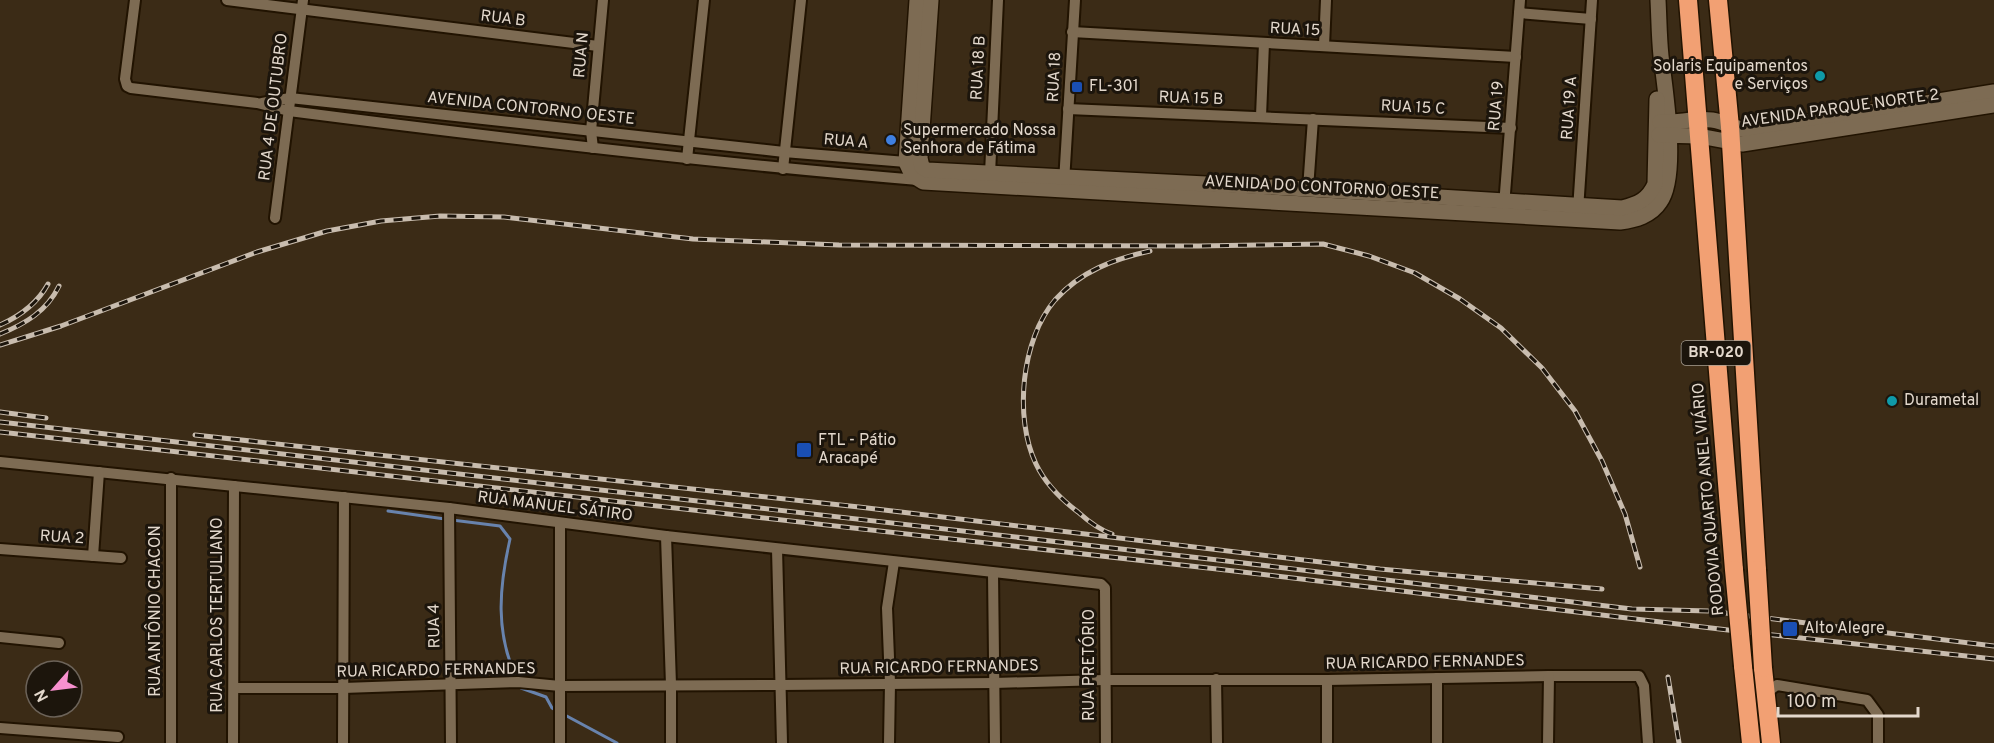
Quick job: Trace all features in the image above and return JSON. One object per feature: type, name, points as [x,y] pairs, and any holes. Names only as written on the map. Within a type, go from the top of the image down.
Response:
[{"type":"highway","name":"RODOVIA QUARTO ANEL VIÁRIO","points":[[1688,0],[1750,743]]},
{"type":"highway","name":"BR-020","points":[[1718,0],[1731,134],[1763,668],[1771,743]]},
{"type":"street","name":"AVENIDA CONTORNO OESTE","points":[[135,0],[125,79],[128,86],[257,104],[289,111],[427,129],[783,169],[919,180]]},
{"type":"street","name":"RUA B","points":[[227,0],[302,5],[598,46]]},
{"type":"street","name":"RUA N","points":[[593,148],[591,131],[603,0]]},
{"type":"street","points":[[687,159],[704,0]]},
{"type":"street","points":[[783,169],[801,0]]},
{"type":"street","points":[[913,160],[917,0]]},
{"type":"street","points":[[919,180],[910,172],[931,0]]},
{"type":"street","name":"RUA 18 B","points":[[990,174],[998,0]]},
{"type":"street","name":"RUA 18","points":[[1064,185],[1075,0]]},
{"type":"street","points":[[1324,46],[1326,0]]},
{"type":"street","name":"RUA 19","points":[[1504,208],[1520,0]]},
{"type":"street","name":"RUA 19 A","points":[[1577,212],[1592,0]]},
{"type":"street","points":[[1658,0],[1662,129]]},
{"type":"street","name":"RUA 4 DE OUTUBRO","points":[[275,218],[302,5]]},
{"type":"street","points":[[1519,13],[1591,19]]},
{"type":"street","name":"RUA 15","points":[[1072,33],[1516,57]]},
{"type":"street","points":[[1261,116],[1264,43]]},
{"type":"street","name":"AVENIDA PARQUE NORTE 2","points":[[1662,129],[1698,128],[1723,122],[1742,144],[1975,101],[1994,92]]},
{"type":"street","name":"AVENIDA CONTORNO OESTE","points":[[257,104],[290,99],[784,152]]},
{"type":"street","name":"AVENIDA PARQUE NORTE 2","points":[[1975,101],[1994,105]]},
{"type":"street","name":"RUA 15 B","points":[[1068,109],[1313,119]]},
{"type":"street","points":[[427,129],[429,113]]},
{"type":"street","points":[[1308,189],[1313,119]]},
{"type":"street","name":"RUA 15 C","points":[[1313,119],[1510,128]]},
{"type":"street","name":"AVENIDA DO CONTORNO OESTE","points":[[919,180],[925,183],[1064,185],[1577,212],[1622,208],[1643,201],[1651,194],[1655,184],[1662,129]]},
{"type":"street","name":"RUA A","points":[[784,152],[913,160]]},
{"type":"street","points":[[820,172],[821,155]]},
{"type":"street","points":[[843,174],[844,157]]},
{"type":"street","name":"AVENIDA DO CONTORNO OESTE","points":[[913,160],[925,170],[990,174],[1064,185]]},
{"type":"street","name":"AVENIDA DO CONTORNO OESTE","points":[[1205,192],[1308,189],[1356,199]]},
{"type":"street","name":"RUA MANUEL SÁTIRO","points":[[0,462],[449,508],[777,549],[1101,584],[1104,587]]},
{"type":"street","points":[[93,556],[99,472]]},
{"type":"street","name":"RUA ANTÔNIO CHACON","points":[[171,478],[171,743]]},
{"type":"street","name":"RUA CARLOS TERTULIANO","points":[[233,743],[234,486]]},
{"type":"street","points":[[343,743],[344,497]]},
{"type":"street","name":"RUA 4","points":[[449,508],[451,743]]},
{"type":"street","points":[[560,523],[560,743]]},
{"type":"street","points":[[666,536],[671,743]]},
{"type":"street","name":"RUA 2","points":[[0,549],[121,558]]},
{"type":"street","points":[[777,549],[782,743]]},
{"type":"street","points":[[889,743],[890,683],[887,608],[894,562]]},
{"type":"street","points":[[993,573],[995,743]]},
{"type":"street","name":"RUA PRETÓRIO","points":[[1104,587],[1106,743]]},
{"type":"street","points":[[0,638],[59,643]]},
{"type":"street","points":[[1548,743],[1549,676]]},
{"type":"street","name":"RUA RICARDO FERNANDES","points":[[234,688],[343,688],[518,682],[560,686],[782,685],[1639,676],[1643,682],[1648,743]]},
{"type":"street","points":[[1437,678],[1437,743]]},
{"type":"street","points":[[1216,679],[1217,743]]},
{"type":"street","points":[[1327,680],[1327,743]]},
{"type":"street","points":[[1766,693],[1777,685],[1868,700],[1878,715],[1878,743]]},
{"type":"street","points":[[0,728],[118,737]]},
{"type":"waterway","points":[[388,511],[445,519]]},
{"type":"waterway","points":[[452,520],[500,526],[510,539],[503,575],[501,610],[505,645],[517,680]]},
{"type":"waterway","points":[[520,686],[546,697],[552,708],[557,711]]},
{"type":"waterway","points":[[563,714],[617,743]]},
{"type":"railway","points":[[0,345],[61,326],[257,252],[327,231],[381,221],[440,216],[504,217],[693,239],[839,245],[1323,244],[1369,256],[1415,273],[1460,299],[1501,328],[1542,368],[1575,411],[1602,461],[1625,514],[1640,567]]},
{"type":"railway","points":[[1112,534],[1094,525],[1066,502],[1040,471],[1029,445],[1025,425],[1024,380],[1035,336],[1055,300],[1087,274],[1111,262],[1150,251]]},
{"type":"railway","points":[[0,325],[27,309],[39,298],[48,284]]},
{"type":"railway","points":[[0,334],[18,326],[42,310],[59,286]]},
{"type":"railway","points":[[0,412],[46,418]]},
{"type":"railway","points":[[0,422],[1632,609],[1709,611],[1994,646]]},
{"type":"railway","points":[[0,432],[1994,659]]},
{"type":"railway","points":[[195,435],[859,507],[1380,569],[1602,589]]},
{"type":"railway","points":[[1668,677],[1679,743]]},
{"type":"place","name":"Solaris Equipamentos e Serviços","points":[[1820,76]]},
{"type":"place","name":"FL-301","points":[[1077,87]]},
{"type":"place","name":"Supermercado Nossa Senhora de Fátima","points":[[891,140]]},
{"type":"place","name":"Durametal","points":[[1892,401]]},
{"type":"place","name":"FTL - Pátio Aracapé","points":[[804,450]]},
{"type":"place","name":"Alto Alegre","points":[[1790,629]]}]
